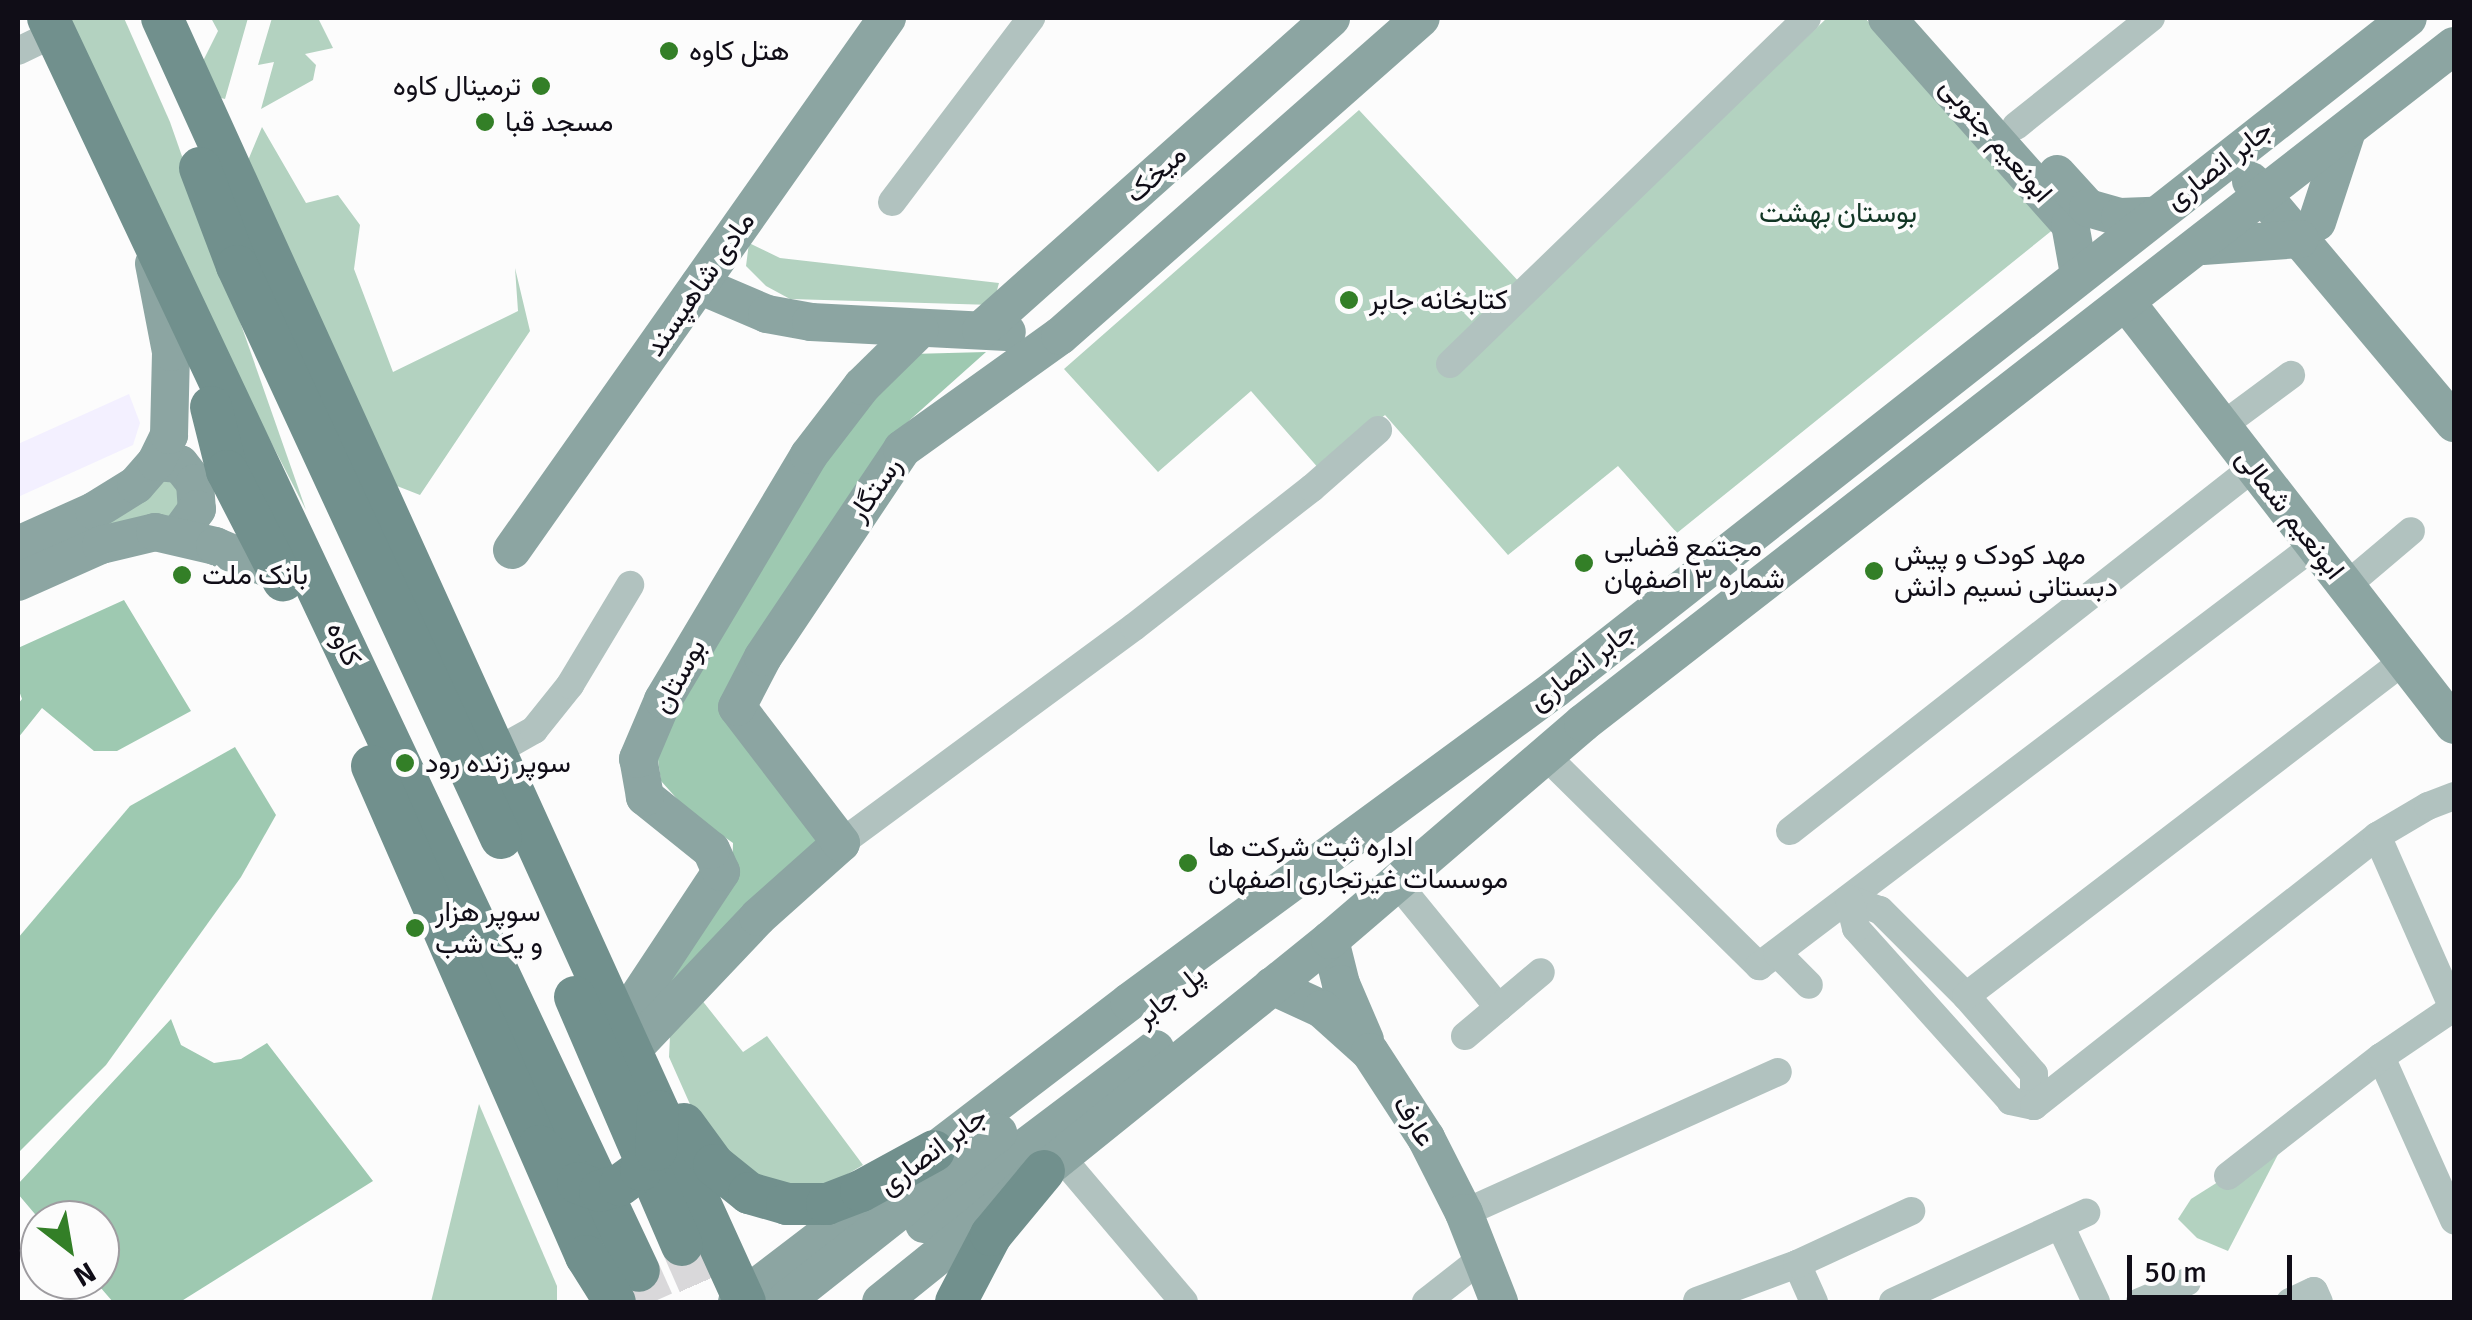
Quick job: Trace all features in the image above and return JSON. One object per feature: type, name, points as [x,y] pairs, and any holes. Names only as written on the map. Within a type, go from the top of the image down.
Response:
[{"type":"main road","points":[[140,18],[237,266],[568,980],[682,1245]]},
{"type":"main road","points":[[162,18],[658,1111],[752,1301]]},
{"type":"main road","name":"مادی شاهپسند","points":[[512,550],[887,18]]},
{"type":"main road","name":"میخک","points":[[982,330],[1331,18]]},
{"type":"main road","name":"رستگار","points":[[841,843],[738,707],[763,656],[902,449],[1060,336],[1421,18]]},
{"type":"main road","name":"ابونعیم جنوبی","points":[[1888,18],[2070,224],[2079,274]]},
{"type":"main road","name":"ابونعیم جنوبی","points":[[1914,18],[2088,208],[2120,217],[2153,216]]},
{"type":"main road","name":"جابر انصاری","points":[[752,1301],[934,1151],[1555,689],[2408,18]]},
{"type":"main road","name":"کاوه","points":[[40,34],[147,227],[190,318],[627,1287]]},
{"type":"main road","name":"جابر انصاری","points":[[881,1302],[1330,940],[1582,723],[2274,190],[2454,46]]},
{"type":"main road","points":[[2308,230],[2346,132]]},
{"type":"main road","points":[[2240,148],[2308,230],[2454,386]]},
{"type":"main road","points":[[18,546],[94,511],[136,485],[156,462],[170,435],[171,352],[147,227]]},
{"type":"main road","points":[[2199,247],[2308,230]]},
{"type":"main road","points":[[2308,230],[2454,423]]},
{"type":"main road","points":[[699,285],[767,314],[920,329],[1060,336]]},
{"type":"main road","name":"ابونعیم شمالی","points":[[2126,302],[2454,725]]},
{"type":"main road","points":[[190,318],[228,471],[342,698],[506,1079],[540,1146],[586,1256],[590,1302]]},
{"type":"main road","name":"بوستان","points":[[630,1048],[720,872],[710,850],[644,796],[638,759],[662,700],[809,455],[862,386],[920,329]]},
{"type":"main road","points":[[156,462],[180,464],[195,483],[198,510],[178,535]]},
{"type":"main road","points":[[18,582],[101,544],[155,532],[178,535],[280,573]]},
{"type":"main road","name":"پل جابر","points":[[752,1301],[1555,689]]},
{"type":"main road","name":"پل جابر","points":[[823,1302],[1582,723]]},
{"type":"main road","points":[[630,1048],[758,917],[841,843]]},
{"type":"main road","points":[[1330,940],[1341,984],[1370,1052]]},
{"type":"main road","name":"عارف","points":[[1272,986],[1322,1010],[1370,1052],[1426,1138],[1464,1214],[1499,1302]]},
{"type":"main road","points":[[630,1048],[714,1165],[749,1192],[787,1204],[826,1204],[861,1191],[934,1151]]},
{"type":"main road","points":[[540,1146],[578,1183],[600,1192],[620,1185],[641,1170],[656,1150],[658,1111]]},
{"type":"main road","points":[[956,1302],[991,1236],[1052,1164]]},
{"type":"main road","points":[[586,1256],[627,1287]]},
{"type":"street","points":[[892,202],[1032,18]]},
{"type":"street","points":[[1450,364],[1807,18]]},
{"type":"street","points":[[2016,126],[2151,18]]},
{"type":"street","points":[[2222,426],[2291,375]]},
{"type":"street","points":[[841,843],[1134,627],[1312,488],[1378,430]]},
{"type":"street","points":[[1790,831],[2254,467]]},
{"type":"street","points":[[2346,586],[2410,531]]},
{"type":"street","points":[[1545,755],[1758,966],[2315,545]]},
{"type":"street","points":[[495,752],[534,730],[570,686],[630,585]]},
{"type":"street","points":[[1952,1034],[1972,1003],[2404,660]]},
{"type":"street","points":[[2034,1106],[2377,836],[2428,806],[2454,796]]},
{"type":"street","points":[[2228,1176],[2381,1057],[2453,1008],[2377,836]]},
{"type":"street","points":[[1397,883],[1499,1008]]},
{"type":"street","points":[[1848,898],[1880,910],[1972,1003],[2034,1074],[2034,1106]]},
{"type":"street","points":[[1848,898],[1856,928],[2011,1101],[2034,1106]]},
{"type":"street","points":[[1896,972],[1919,949]]},
{"type":"street","points":[[1777,954],[1809,985]]},
{"type":"street","points":[[1465,1036],[1542,972]]},
{"type":"street","points":[[2381,1057],[2444,1168],[2454,1220]]},
{"type":"street","points":[[1464,1214],[1778,1072]]},
{"type":"street","points":[[1052,1164],[1184,1302]]},
{"type":"street","points":[[1697,1301],[1796,1264],[1912,1212]]},
{"type":"street","points":[[1893,1302],[2073,1219],[2096,1302]]},
{"type":"street","points":[[1426,1302],[1481,1259]]},
{"type":"street","points":[[1796,1264],[1814,1302]]},
{"type":"street","points":[[2140,1302],[2187,1282]]},
{"type":"shaded area","points":[[129,394],[140,423],[133,445],[18,497],[18,444]]},
{"type":"green space","points":[[66,18],[124,18],[170,122],[306,510],[223,349]]},
{"type":"green space","points":[[211,18],[248,18],[225,99],[213,96],[201,65],[218,31]]},
{"type":"green space","points":[[272,18],[318,18],[333,48],[305,54],[316,65],[313,80],[261,109],[274,62],[258,65]]},
{"type":"green space","name":"بوستان بهشت","points":[[1827,18],[1865,18],[2055,228],[1677,533],[1618,466],[1508,555],[1385,415],[1320,470],[1251,391],[1158,472],[1064,369],[1359,110],[1522,285],[1457,370]]},
{"type":"green space","points":[[262,127],[306,203],[338,195],[360,225],[354,269],[393,372],[518,311],[515,268],[530,331],[420,495],[397,486],[244,170]]},
{"type":"green space","points":[[749,243],[780,258],[999,283],[993,305],[790,299],[766,286],[746,266]]},
{"type":"green space","points":[[986,352],[893,435],[725,704],[820,841],[656,1002],[732,876],[733,843],[688,811],[661,781],[657,753],[663,728],[834,449],[911,354]]},
{"type":"green space","points":[[160,474],[182,490],[178,517],[18,556]]},
{"type":"green space","points":[[124,600],[191,711],[117,751],[94,751],[42,708],[18,738],[18,704],[22,699],[18,688],[18,648]]},
{"type":"green space","points":[[235,747],[276,815],[241,877],[106,1065],[18,1153],[18,938],[130,806]]},
{"type":"green space","points":[[701,999],[743,1052],[767,1036],[863,1165],[821,1190],[791,1192],[728,1161],[693,1111],[669,1057],[670,1036]]},
{"type":"green space","points":[[171,1019],[181,1045],[214,1063],[241,1059],[267,1043],[373,1181],[180,1302],[111,1300],[120,1300],[120,1200],[23,1200],[18,1194],[18,1184]]},
{"type":"green space","points":[[479,1104],[557,1286],[557,1302],[431,1302]]},
{"type":"green space","points":[[2286,1139],[2228,1251],[2197,1238],[2178,1219],[2191,1199]]},
{"type":"tunnel","points":[[682,1245],[707,1302]]},
{"type":"tunnel","points":[[639,1271],[653,1302]]},
{"type":"place","name":"هتل کاوه","points":[[669,51]]},
{"type":"place","name":"ترمینال کاوه","points":[[541,86]]},
{"type":"place","name":"مسجد قبا","points":[[485,122]]},
{"type":"place","name":"کتابخانه جابر","points":[[1349,300]]},
{"type":"place","name":"مجتمع قضایی شماره ۳ اصفهان","points":[[1584,563]]},
{"type":"place","name":"مهد کودک و پیش دبستانی نسیم دانش","points":[[1874,571]]},
{"type":"place","name":"بانک ملت","points":[[182,575]]},
{"type":"place","name":"سوپر زنده رود","points":[[405,763]]},
{"type":"place","name":"اداره ثبت شرکت ها موسسات غیرتجاری اصفهان","points":[[1188,863]]},
{"type":"place","name":"سوپر هزار و یک شب","points":[[415,928]]}]
